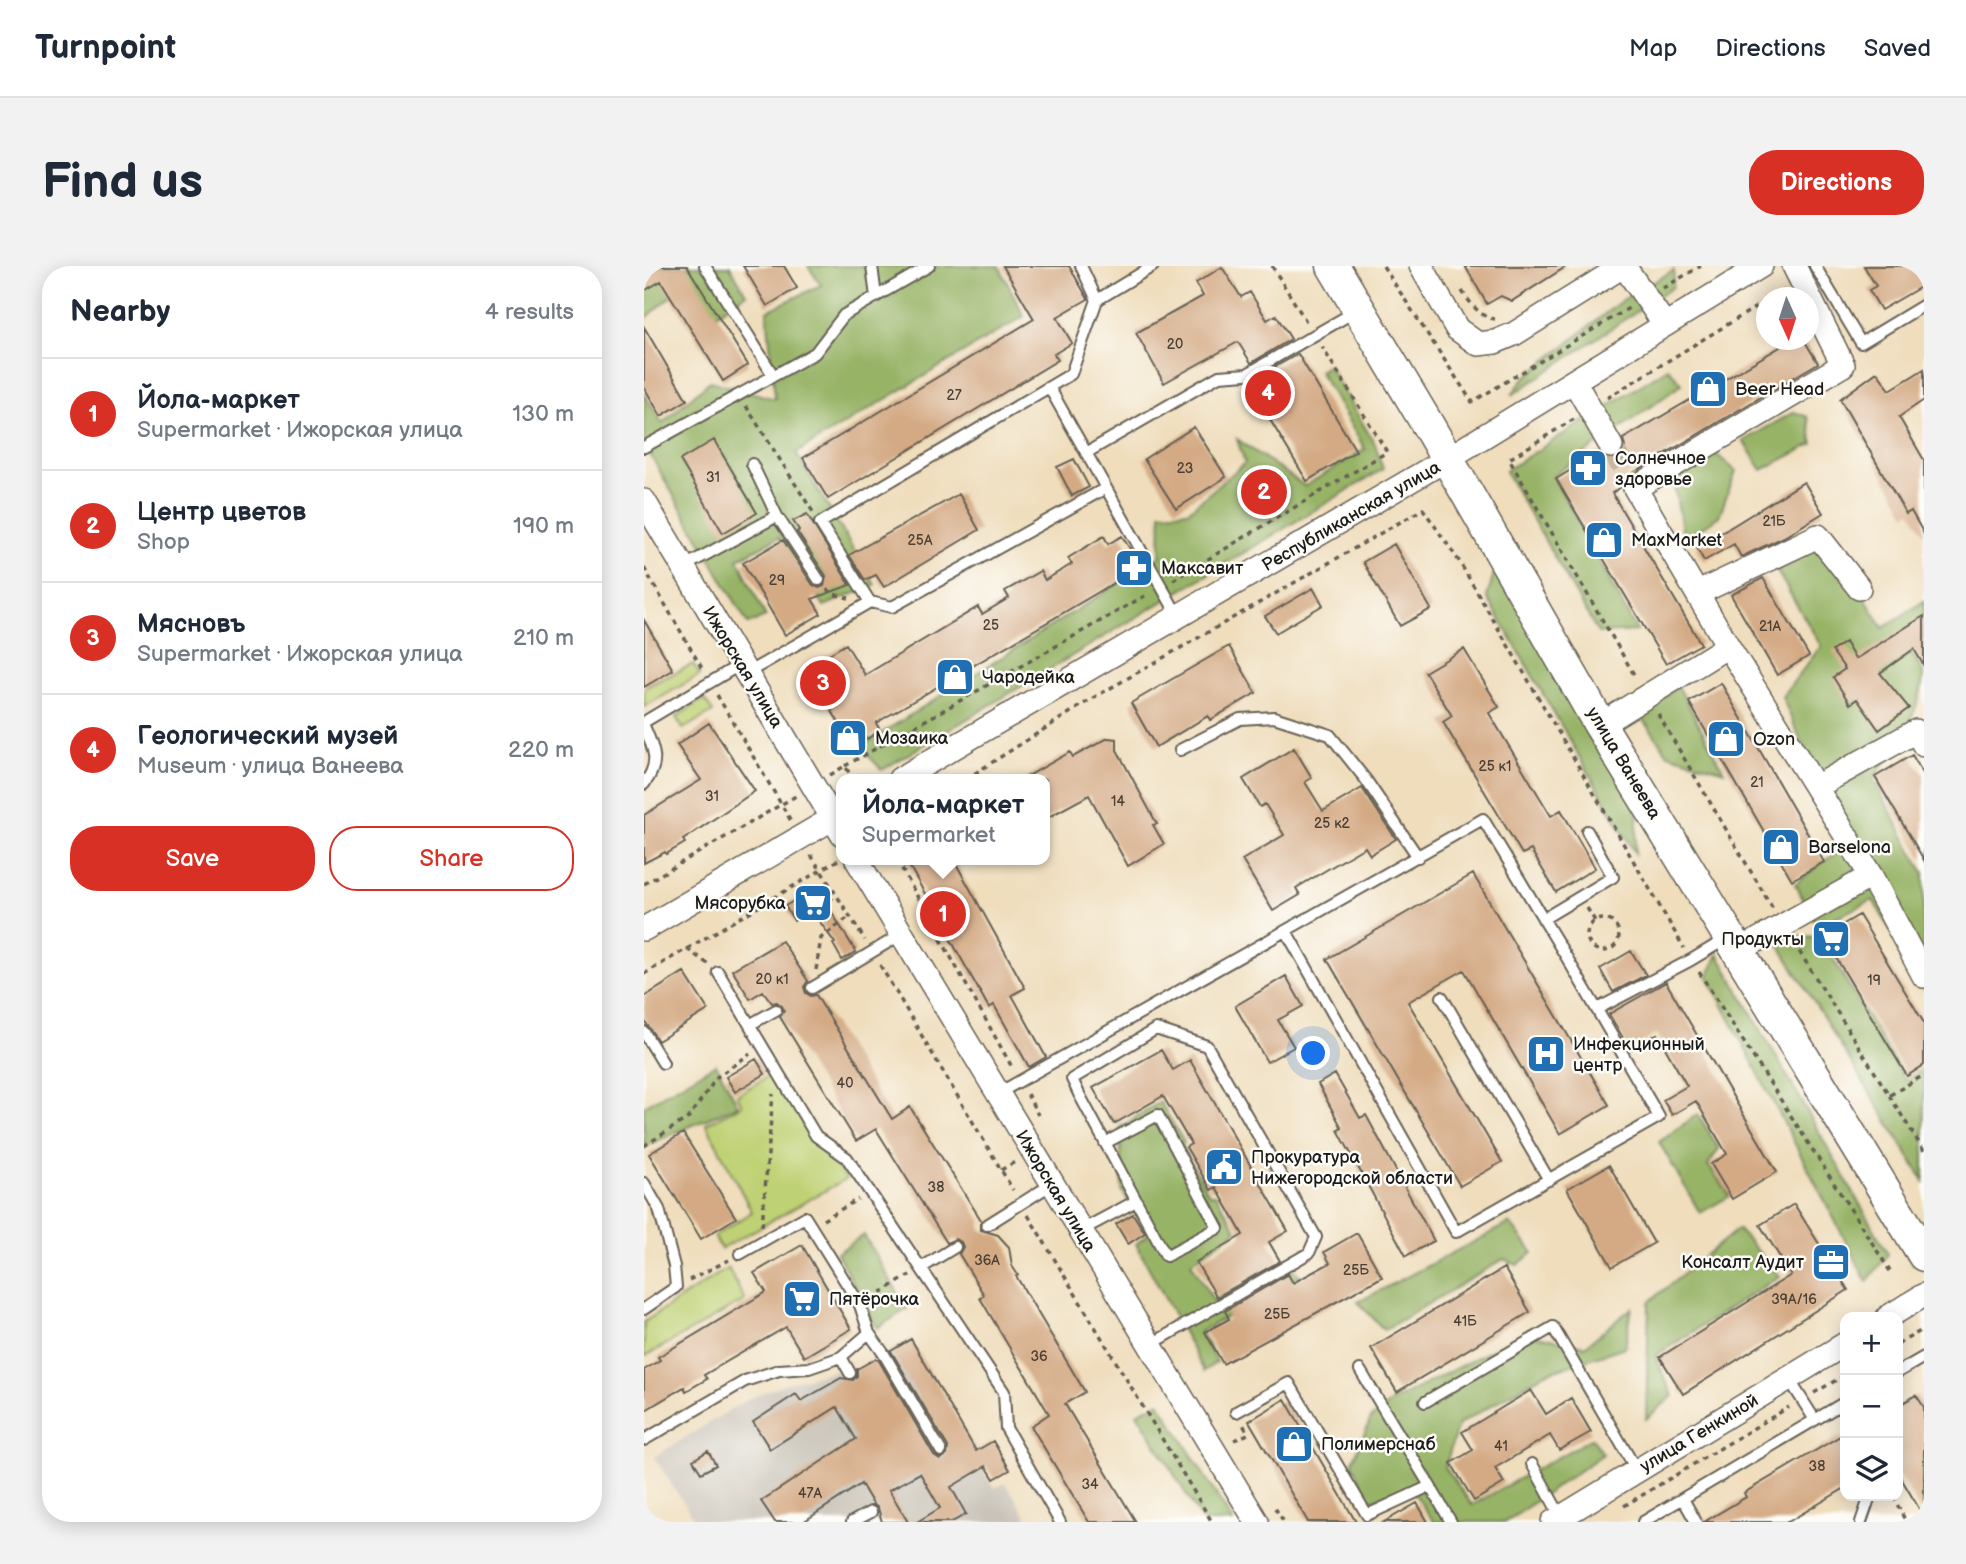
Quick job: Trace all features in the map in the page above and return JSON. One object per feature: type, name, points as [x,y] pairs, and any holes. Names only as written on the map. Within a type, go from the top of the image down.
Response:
[{"type":"main road","name":"улица Ванеева","points":[[1333,266],[1600,725],[1924,1255]]},
{"type":"street","points":[[1422,266],[1457,329],[1478,344],[1494,342],[1514,334],[1623,266],[1665,325]]},
{"type":"street","name":"Республиканская улица","points":[[909,774],[1447,459],[1761,266]]},
{"type":"street","points":[[1794,266],[1843,365],[1633,485],[1728,646],[1871,876],[1924,976]]},
{"type":"street","points":[[1574,381],[1611,446]]},
{"type":"street","name":"Ижорская улица","points":[[644,501],[813,785],[836,818]]},
{"type":"street","points":[[1698,593],[1818,536],[1859,587]]},
{"type":"street","points":[[1600,725],[1728,646]]},
{"type":"street","points":[[1816,787],[1916,731],[1924,745]]},
{"type":"street","points":[[644,929],[800,837],[836,823]]},
{"type":"street","name":"Ижорская улица","points":[[860,865],[1257,1522]]},
{"type":"street","points":[[1735,943],[1783,925],[1871,876]]},
{"type":"street","points":[[1897,1312],[1924,1296]]},
{"type":"street","name":"улица Генкиной","points":[[1557,1520],[1840,1347]]},
{"type":"lane","points":[[705,266],[773,375]]},
{"type":"lane","points":[[872,266],[876,297]]},
{"type":"lane","points":[[644,447],[816,353],[844,315],[929,266]]},
{"type":"lane","points":[[1081,266],[1097,300]]},
{"type":"lane","points":[[870,602],[820,523],[1071,374],[1097,300],[1153,266]]},
{"type":"lane","points":[[1815,266],[1861,343],[1924,305]]},
{"type":"lane","points":[[1086,453],[1219,376],[1247,374],[1359,310]]},
{"type":"lane","points":[[1049,387],[1178,616]]},
{"type":"lane","points":[[752,464],[777,516],[819,580]]},
{"type":"lane","points":[[644,784],[653,773],[655,752],[644,724],[710,683],[744,669],[870,602],[892,607],[1106,488]]},
{"type":"lane","points":[[683,567],[777,516]]},
{"type":"lane","points":[[1180,750],[1240,719],[1274,717],[1330,735],[1366,780],[1418,857]]},
{"type":"lane","points":[[998,1094],[1483,819],[1597,1009],[1658,1118],[1457,1232],[1286,931]]},
{"type":"lane","points":[[1544,919],[1614,877],[1587,831]]},
{"type":"lane","points":[[812,988],[902,934]]},
{"type":"lane","points":[[1597,1009],[1691,960],[1735,943]]},
{"type":"lane","points":[[718,972],[816,1136],[847,1158],[1004,1392],[1006,1428],[1060,1522]]},
{"type":"lane","points":[[1442,997],[1549,1180]]},
{"type":"lane","points":[[751,1024],[776,1010]]},
{"type":"lane","points":[[1105,1143],[1158,1115],[1218,1228],[1166,1256],[1105,1143],[1072,1079],[1156,1029],[1207,1046],[1316,1237],[1309,1253],[1150,1345]]},
{"type":"lane","points":[[644,1032],[663,1063]]},
{"type":"lane","points":[[644,1183],[659,1209],[674,1266],[676,1287],[644,1308]]},
{"type":"lane","points":[[987,1225],[1052,1184]]},
{"type":"lane","points":[[1080,1231],[1136,1201]]},
{"type":"lane","points":[[740,1254],[804,1217],[860,1305],[869,1333],[942,1451]]},
{"type":"lane","points":[[921,1268],[955,1247]]},
{"type":"lane","points":[[1425,1402],[1553,1327],[1637,1471]]},
{"type":"lane","points":[[644,1440],[745,1381],[779,1370],[809,1368],[841,1357],[869,1333]]},
{"type":"lane","points":[[841,1357],[850,1373]]},
{"type":"lane","points":[[1903,1369],[1924,1357]]},
{"type":"lane","points":[[1360,1370],[1451,1522]]},
{"type":"lane","points":[[1789,1379],[1815,1420]]},
{"type":"lane","points":[[1236,1412],[1289,1383],[1367,1515],[1430,1486]]},
{"type":"lane","points":[[1643,1522],[1840,1405]]},
{"type":"lane","points":[[1532,1464],[1557,1520]]},
{"type":"lane","points":[[1683,1499],[1696,1522]]},
{"type":"lane","points":[[1861,1522],[1868,1501]]},
{"type":"lane","points":[[852,1522],[871,1511]]},
{"type":"path","points":[[644,884],[845,766],[1161,587],[1387,453],[1272,266]]},
{"type":"path","points":[[1383,266],[1472,402],[1701,266]]},
{"type":"path","points":[[1460,288],[1471,304],[1488,318],[1497,319]]},
{"type":"path","points":[[1756,307],[1509,459],[1783,925],[1924,1152]]},
{"type":"path","points":[[740,396],[820,523]]},
{"type":"path","points":[[974,774],[1093,698],[1423,509],[1459,561],[1691,960],[1890,1271]]},
{"type":"path","points":[[644,568],[800,837],[872,952],[1212,1522]]},
{"type":"path","points":[[819,580],[833,594],[870,602]]},
{"type":"path","points":[[845,766],[850,774]]},
{"type":"path","points":[[644,974],[836,861]]},
{"type":"path","points":[[900,865],[1020,1080]]},
{"type":"path","points":[[812,988],[821,938],[850,916]]},
{"type":"path","points":[[1604,919],[1613,923],[1618,930],[1618,939],[1613,947],[1605,951],[1596,950],[1589,944],[1586,935],[1595,920],[1604,919]]},
{"type":"path","points":[[687,949],[718,972]]},
{"type":"path","points":[[644,1146],[688,1118],[718,1076],[763,1045]]},
{"type":"path","points":[[761,1242],[775,1066]]},
{"type":"path","points":[[1889,1096],[1924,1074]]},
{"type":"path","points":[[834,1213],[871,1191]]},
{"type":"path","points":[[676,1287],[740,1254]]},
{"type":"path","points":[[886,1290],[921,1268]]},
{"type":"path","points":[[1903,1341],[1924,1329]]},
{"type":"path","points":[[1621,1508],[1840,1378]]},
{"type":"path","points":[[1234,1440],[1248,1434],[1236,1412]]},
{"type":"path","points":[[1896,1501],[1906,1522]]},
{"type":"shaded area","points":[[911,1339],[969,1438],[968,1447],[994,1488],[1006,1483],[1030,1522],[696,1522],[654,1457],[746,1400],[784,1384],[836,1370],[842,1378]]},
{"type":"green space","points":[[644,266],[730,266],[746,294],[715,315],[688,281],[644,320]]},
{"type":"green space","points":[[808,266],[999,266],[1024,316],[796,453],[875,585],[824,606],[779,537],[738,559],[766,617],[748,624],[644,444],[644,393],[662,423],[710,381],[775,399],[767,311],[821,285]]},
{"type":"green space","points":[[1674,270],[1673,287],[1512,395],[1523,379],[1621,301]]},
{"type":"green space","points":[[1328,365],[1375,444],[1383,469],[882,770],[860,747],[1160,557],[1161,513],[1188,511],[1245,463],[1237,439],[1305,486],[1365,449],[1319,371]]},
{"type":"green space","points":[[1668,368],[1682,384],[1553,476],[1637,631],[1598,633],[1505,471]]},
{"type":"green space","points":[[1794,412],[1808,417],[1813,444],[1762,470],[1743,441]]},
{"type":"green space","points":[[1716,454],[1736,471],[1719,516],[1684,540],[1673,479]]},
{"type":"green space","points":[[1824,530],[1883,628],[1924,601],[1924,640],[1911,653],[1923,672],[1918,700],[1906,729],[1873,779],[1924,873],[1924,989],[1873,900],[1817,926],[1795,884],[1846,845],[1782,697],[1821,646],[1774,566]]},
{"type":"green space","points":[[1496,566],[1638,810],[1635,853],[1487,597]]},
{"type":"green space","points":[[693,664],[700,675],[644,707],[644,688]]},
{"type":"green space","points":[[1678,686],[1724,771],[1668,754],[1641,716]]},
{"type":"green space","points":[[704,699],[713,712],[683,729],[676,717]]},
{"type":"green space","points":[[1773,935],[1820,937],[1905,1080],[1924,1069],[1924,1181]]},
{"type":"green space","points":[[1718,954],[1888,1254],[1867,1282],[1708,977]]},
{"type":"green space","points":[[716,1064],[738,1105],[644,1147],[644,1106]]},
{"type":"green space","points":[[772,1074],[781,1082],[846,1179],[721,1249],[714,1236],[752,1212],[706,1124],[742,1105],[737,1095]]},
{"type":"green space","points":[[1160,1102],[1184,1142],[1182,1147],[1209,1194],[1215,1194],[1237,1230],[1191,1262],[1214,1301],[1288,1262],[1300,1276],[1200,1332],[1217,1362],[1204,1371],[1136,1244],[1148,1234],[1122,1191],[1120,1127]]},
{"type":"green space","points":[[1698,1114],[1719,1149],[1708,1165],[1730,1196],[1700,1213],[1659,1142]]},
{"type":"green space","points":[[1510,1223],[1533,1253],[1517,1265],[1504,1259],[1384,1330],[1358,1302]]},
{"type":"green space","points":[[1738,1229],[1780,1276],[1655,1356],[1673,1396],[1646,1419],[1649,1302]]},
{"type":"green space","points":[[864,1235],[907,1309],[877,1328],[837,1253]]},
{"type":"green space","points":[[728,1268],[745,1300],[644,1357],[644,1322]]},
{"type":"green space","points":[[1632,1308],[1625,1347],[1546,1373],[1458,1425],[1445,1467],[1472,1505],[1592,1438],[1603,1454],[1506,1522],[1434,1522],[1411,1489],[1370,1500],[1352,1463],[1371,1418],[1391,1402],[1524,1333],[1585,1346]]},
{"type":"green space","points":[[1159,1402],[1233,1522],[1203,1522],[1137,1413]]},
{"type":"building","points":[[644,266],[687,266],[748,365],[723,381],[661,281],[644,291]]},
{"type":"building","points":[[743,266],[784,266],[797,288],[767,306]]},
{"type":"building","points":[[1003,266],[1069,266],[1088,299],[1057,317],[1072,343],[1054,354],[1058,360],[828,499],[803,458],[1034,319]]},
{"type":"building","points":[[1465,266],[1567,266],[1512,301],[1501,296],[1487,304]]},
{"type":"building","points":[[1864,266],[1924,266],[1924,285],[1881,310],[1869,290],[1876,286]]},
{"type":"building","points":[[1222,267],[1241,297],[1250,292],[1267,320],[1276,315],[1291,339],[1251,363],[1238,342],[1164,383],[1136,333],[1203,296],[1196,283]]},
{"type":"building","points":[[644,327],[687,400],[661,416],[644,387]]},
{"type":"building","points":[[1775,350],[1810,350],[1818,363],[1628,476],[1621,487],[1612,493],[1701,644],[1666,664],[1556,479],[1599,453],[1610,460],[1618,458],[1625,447],[1623,439]]},
{"type":"building","points":[[1298,354],[1356,451],[1307,481],[1249,385],[1261,378],[1259,376]]},
{"type":"building","points":[[1924,369],[1924,400],[1899,417],[1924,460],[1924,534],[1911,511],[1906,514],[1840,399],[1877,372],[1890,390]]},
{"type":"building","points":[[1194,427],[1226,477],[1176,509],[1144,459]]},
{"type":"building","points":[[714,440],[757,513],[723,533],[680,460]]},
{"type":"building","points":[[1074,459],[1089,487],[1072,496],[1057,467]]},
{"type":"building","points":[[1244,482],[1285,483],[1285,501],[1243,501]]},
{"type":"building","points":[[1804,482],[1823,513],[1784,537],[1741,557],[1734,544],[1704,561],[1697,548]]},
{"type":"building","points":[[959,494],[979,530],[884,587],[876,575],[865,580],[849,555]]},
{"type":"building","points":[[807,514],[850,585],[812,599],[821,614],[785,635],[743,563],[783,540],[813,585],[819,588],[824,586],[826,576],[797,532],[799,530],[793,521]]},
{"type":"building","points":[[1104,536],[1108,544],[1122,536],[1141,567],[876,723],[880,730],[867,739],[864,734],[851,742],[822,695],[825,693],[809,666],[846,644],[865,675],[978,607],[982,614],[1009,598],[1005,591],[1040,571],[1045,580],[1072,564],[1068,558]]},
{"type":"building","points":[[1394,544],[1431,609],[1400,626],[1363,562]]},
{"type":"building","points":[[1763,578],[1809,656],[1777,675],[1731,595]]},
{"type":"building","points":[[1313,588],[1323,605],[1276,633],[1265,616]]},
{"type":"building","points":[[1924,616],[1924,666],[1914,649],[1880,673],[1909,708],[1879,730],[1857,699],[1850,704],[1833,677],[1845,669],[1832,651],[1845,642],[1855,659]]},
{"type":"building","points":[[644,620],[673,670],[644,687]]},
{"type":"building","points":[[1229,646],[1256,693],[1210,720],[1208,716],[1156,747],[1131,703]]},
{"type":"building","points":[[1464,649],[1499,707],[1489,713],[1551,816],[1561,810],[1595,868],[1556,892],[1531,850],[1522,854],[1443,722],[1452,716],[1425,672]]},
{"type":"building","points":[[1721,683],[1824,862],[1792,880],[1689,702]]},
{"type":"building","points":[[709,723],[755,791],[683,840],[685,843],[644,863],[644,815],[701,780],[677,745]]},
{"type":"building","points":[[1108,738],[1117,739],[1117,750],[1157,824],[1153,825],[1164,844],[1128,866],[1089,795],[1050,816],[1050,774],[1032,774],[1070,752],[1073,757]]},
{"type":"building","points":[[1294,748],[1312,778],[1305,782],[1323,811],[1362,788],[1396,839],[1370,855],[1365,847],[1296,888],[1300,895],[1273,911],[1242,860],[1284,835],[1265,804],[1260,807],[1243,779]]},
{"type":"building","points":[[1912,755],[1924,775],[1924,860],[1875,777]]},
{"type":"building","points":[[909,865],[957,865],[1025,988],[1012,995],[1046,1057],[1029,1067],[994,1005],[989,1008]]},
{"type":"building","name":"Инфекционный центр","points":[[1473,874],[1609,1105],[1560,1134],[1464,970],[1408,1002],[1502,1162],[1460,1186],[1327,959]]},
{"type":"building","points":[[801,894],[832,899],[826,903],[856,952],[842,960],[833,944],[835,943],[812,911],[794,921],[785,906],[802,896]]},
{"type":"building","points":[[1859,915],[1924,1023],[1924,1065],[1907,1076],[1823,936]]},
{"type":"building","points":[[782,941],[808,981],[804,987],[806,993],[816,995],[892,1119],[910,1107],[981,1220],[981,1230],[998,1235],[1009,1247],[1012,1266],[1018,1275],[1016,1276],[1085,1392],[1065,1404],[1136,1522],[1089,1522],[1031,1426],[1049,1414],[980,1298],[984,1295],[959,1254],[963,1247],[961,1242],[955,1239],[947,1243],[876,1129],[856,1141],[780,1017],[784,1011],[782,1006],[777,1002],[772,1003],[763,991],[750,999],[732,970]]},
{"type":"building","points":[[1631,951],[1646,975],[1613,992],[1600,969]]},
{"type":"building","points":[[684,972],[708,1010],[658,1041],[644,1020],[644,997]]},
{"type":"building","points":[[1286,976],[1303,1006],[1278,1020],[1294,1047],[1267,1062],[1235,1006]]},
{"type":"building","points":[[1666,982],[1777,1172],[1732,1199],[1711,1164],[1727,1154],[1696,1101],[1672,1115],[1663,1100],[1687,1086],[1657,1034],[1630,1050],[1609,1014]]},
{"type":"building","name":"Прокуратура Нижегородской области","points":[[1161,1050],[1173,1070],[1190,1060],[1288,1231],[1269,1242],[1280,1261],[1217,1297],[1196,1262],[1243,1235],[1216,1187],[1211,1190],[1186,1147],[1191,1144],[1163,1096],[1114,1124],[1093,1088]]},
{"type":"building","points":[[756,1059],[765,1074],[735,1092],[726,1077]]},
{"type":"building","points":[[1335,1074],[1360,1118],[1366,1115],[1434,1241],[1406,1256],[1338,1130],[1342,1128],[1318,1084]]},
{"type":"building","points":[[683,1133],[736,1218],[701,1239],[649,1154]]},
{"type":"building","points":[[1609,1165],[1654,1243],[1612,1267],[1567,1189]]},
{"type":"building","points":[[1794,1204],[1848,1290],[1683,1394],[1660,1357],[1791,1275],[1760,1225]]},
{"type":"building","points":[[1133,1214],[1145,1233],[1128,1244],[1116,1224]]},
{"type":"building","points":[[1357,1233],[1382,1277],[1223,1364],[1205,1332],[1229,1319],[1225,1311],[1288,1274],[1293,1283],[1330,1263],[1324,1252]]},
{"type":"building","points":[[802,1245],[851,1329],[804,1357],[786,1327],[704,1375],[707,1379],[686,1391],[684,1387],[644,1411],[644,1370],[660,1360],[658,1357],[766,1292],[754,1273]]},
{"type":"building","points":[[1504,1268],[1530,1312],[1397,1392],[1371,1348]]},
{"type":"building","points":[[911,1339],[976,1451],[993,1441],[1010,1470],[994,1479],[986,1466],[951,1487],[966,1514],[952,1522],[917,1522],[940,1508],[920,1473],[889,1490],[908,1522],[882,1522],[878,1508],[861,1484],[803,1522],[775,1522],[761,1501],[856,1439],[837,1407],[770,1449],[753,1422],[796,1394],[801,1401],[841,1378],[853,1380],[857,1376],[857,1369],[875,1359],[878,1359],[934,1455],[940,1459],[947,1455],[948,1447],[891,1351]]},
{"type":"building","points":[[1531,1390],[1546,1414],[1571,1398],[1591,1432],[1559,1450],[1550,1435],[1495,1468],[1504,1483],[1474,1501],[1451,1463],[1473,1450],[1462,1432]]},
{"type":"building","points":[[1916,1395],[1924,1407],[1924,1517],[1903,1481],[1903,1403]]},
{"type":"building","points":[[1285,1399],[1356,1522],[1308,1522],[1249,1421]]},
{"type":"building","points":[[1840,1436],[1840,1491],[1788,1522],[1704,1522],[1746,1497],[1744,1493]]},
{"type":"building","points":[[708,1451],[716,1465],[701,1473],[693,1460]]},
{"type":"building","points":[[1417,1503],[1428,1522],[1384,1522]]},
{"type":"tunnel","points":[[1611,446],[1631,481]]},
{"type":"place","name":"Beer Head","points":[[1708,389]]},
{"type":"place","name":"Геологический музей","points":[[1268,393]]},
{"type":"place","name":"Солнечное здоровье","points":[[1588,468]]},
{"type":"place","name":"Центр цветов","points":[[1264,492]]},
{"type":"place","name":"MaxMarket","points":[[1604,540]]},
{"type":"place","name":"Максавит","points":[[1134,568]]},
{"type":"place","name":"Чародейка","points":[[955,677]]},
{"type":"place","name":"Мясновъ","points":[[823,683]]},
{"type":"place","name":"Мозаика","points":[[848,738]]},
{"type":"place","name":"Ozon","points":[[1726,739]]},
{"type":"place","name":"Barselona","points":[[1781,847]]},
{"type":"place","name":"Мясорубка","points":[[813,903]]},
{"type":"place","name":"Йола-маркет","points":[[943,914]]},
{"type":"place","name":"Продукты","points":[[1831,939]]},
{"type":"place","name":"Инфекционный центр","points":[[1546,1054]]},
{"type":"place","name":"Прокуратура Нижегородской области","points":[[1224,1167]]},
{"type":"place","name":"Консалт Аудит","points":[[1831,1262]]},
{"type":"place","name":"Пятёрочка","points":[[802,1299]]},
{"type":"place","name":"Полимерснаб","points":[[1294,1444]]}]
